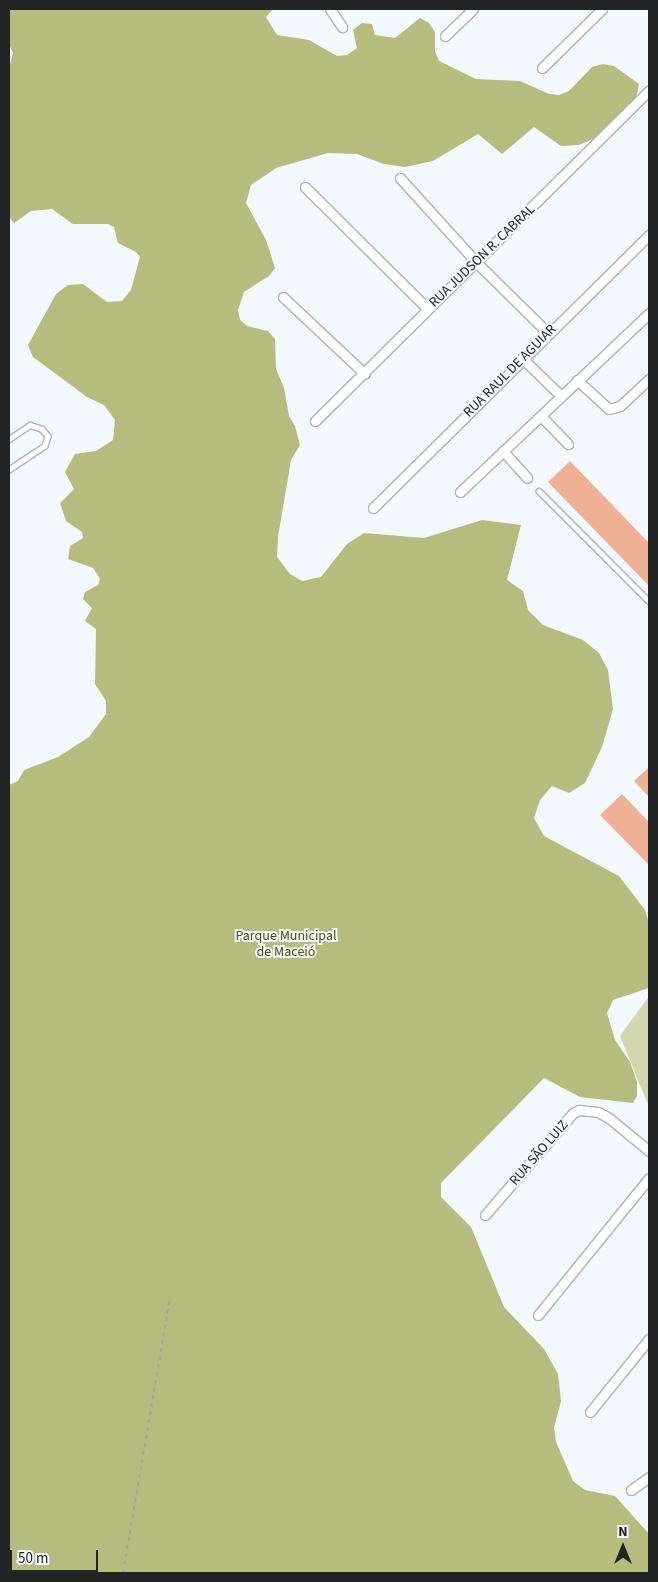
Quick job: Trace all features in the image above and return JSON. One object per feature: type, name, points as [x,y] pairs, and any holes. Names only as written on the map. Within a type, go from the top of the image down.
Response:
[{"type":"street","points":[[330,9],[342,27]]},
{"type":"street","points":[[445,36],[473,9]]},
{"type":"street","points":[[542,68],[602,9]]},
{"type":"street","name":"RUA JUDSON R. CABRAL","points":[[316,422],[365,374],[427,308],[477,263],[649,91]]},
{"type":"street","points":[[400,178],[477,263],[548,333]]},
{"type":"street","points":[[304,187],[427,308]]},
{"type":"street","name":"RUA RAUL DE AGUIAR","points":[[373,508],[522,358],[649,235]]},
{"type":"street","points":[[283,296],[365,374]]},
{"type":"street","points":[[460,492],[541,416],[560,395],[649,313]]},
{"type":"street","points":[[522,358],[560,395]]},
{"type":"street","points":[[577,380],[609,410],[620,406],[649,379]]},
{"type":"street","points":[[541,416],[568,444]]},
{"type":"street","points":[[503,451],[526,478]]},
{"type":"street","name":"RUA SÃO LUIZ","points":[[485,1215],[573,1113],[579,1110],[598,1112],[649,1151]]},
{"type":"street","points":[[538,1315],[649,1178]]},
{"type":"street","points":[[590,1412],[649,1340]]},
{"type":"street","points":[[631,1490],[649,1477]]},
{"type":"lane","points":[[9,439],[30,425],[42,429],[48,436],[45,446],[9,470]]},
{"type":"lane","points":[[539,490],[649,601]]},
{"type":"path","points":[[123,1573],[170,1299]]},
{"type":"green space","name":"Parque Municipal de Maceió","points":[[9,9],[273,9],[266,17],[277,35],[309,40],[337,56],[347,55],[357,48],[353,30],[362,23],[372,24],[375,35],[395,38],[420,18],[429,23],[435,32],[435,51],[439,61],[476,79],[520,81],[549,94],[559,95],[569,91],[592,67],[603,64],[614,66],[639,84],[635,104],[597,137],[579,145],[561,146],[534,127],[502,154],[478,134],[433,161],[405,167],[384,164],[357,154],[328,153],[276,168],[251,185],[246,203],[266,240],[275,268],[269,276],[244,292],[238,310],[240,320],[247,326],[268,331],[275,339],[276,369],[284,388],[289,416],[295,426],[300,445],[291,460],[278,537],[277,557],[290,574],[302,581],[321,577],[347,544],[364,533],[424,538],[482,520],[521,525],[507,580],[523,591],[528,610],[543,625],[583,640],[599,653],[608,670],[613,709],[602,747],[585,783],[569,793],[552,786],[540,800],[534,818],[544,836],[619,876],[645,910],[649,923],[649,988],[613,1000],[607,1013],[615,1040],[630,1062],[637,1082],[637,1096],[633,1103],[580,1097],[544,1078],[441,1183],[441,1197],[471,1227],[504,1307],[544,1349],[558,1374],[561,1401],[554,1428],[556,1442],[573,1481],[585,1490],[615,1496],[649,1534],[649,1573],[9,1573],[9,785],[18,781],[24,770],[58,757],[89,737],[106,714],[106,701],[95,684],[96,629],[85,621],[92,608],[83,599],[85,592],[98,585],[100,579],[93,568],[68,559],[70,546],[83,538],[82,532],[66,521],[60,503],[74,489],[65,472],[75,454],[96,451],[113,440],[115,420],[104,405],[87,397],[33,357],[28,345],[56,294],[68,285],[83,284],[107,302],[122,301],[131,290],[140,257],[136,252],[118,243],[114,227],[108,224],[73,224],[52,209],[31,211],[14,223],[9,217],[9,68],[13,53],[9,44]]},
{"type":"green space","points":[[649,996],[649,1107],[620,1036]]},
{"type":"building","points":[[570,461],[649,543],[649,586],[548,482]]},
{"type":"building","points":[[649,767],[649,797],[634,781]]},
{"type":"building","points":[[622,794],[649,822],[649,865],[600,815]]}]
